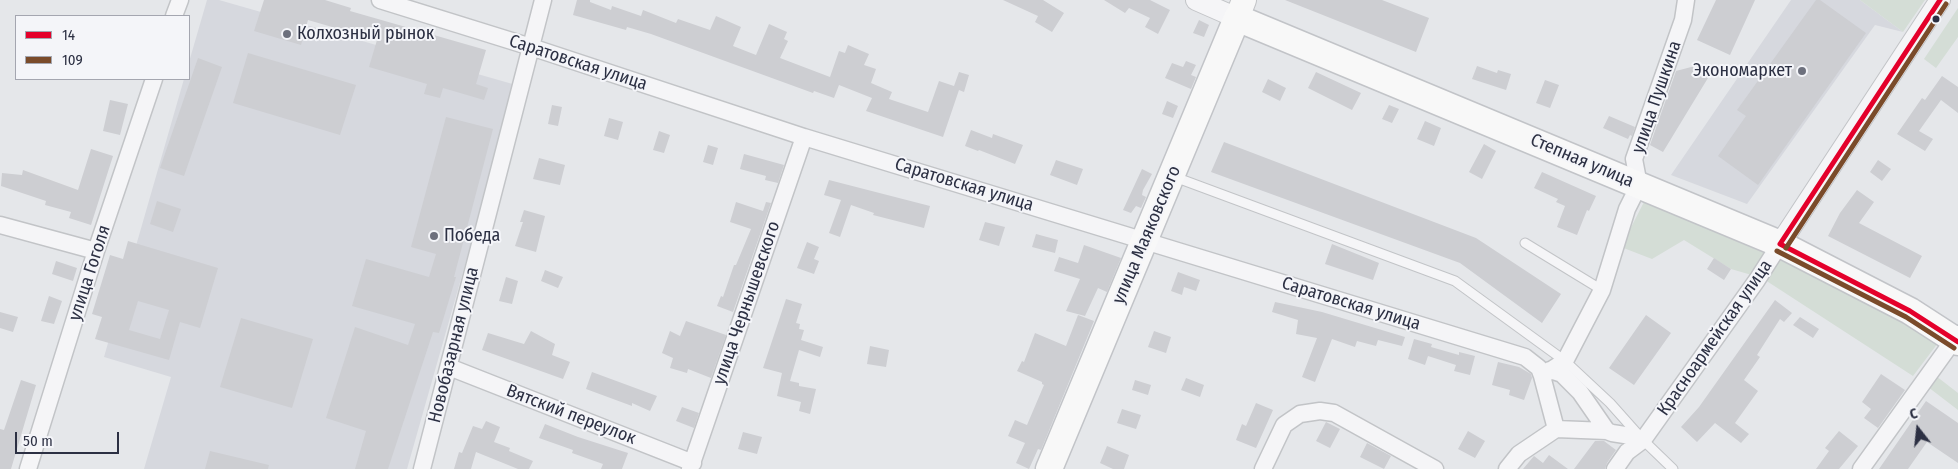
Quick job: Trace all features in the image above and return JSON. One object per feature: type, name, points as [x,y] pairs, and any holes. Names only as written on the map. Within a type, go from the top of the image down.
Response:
[{"type":"main road","name":"улица Маяковского","points":[[1050,469],[1241,9]]},
{"type":"main road","name":"Степная улица","points":[[1241,9],[1639,185],[1780,244],[1910,310],[1957,338]]},
{"type":"street","points":[[174,15],[180,0]]},
{"type":"street","name":"Саратовская улица","points":[[380,0],[804,137],[1525,357],[1546,373]]},
{"type":"street","name":"Новобазарная улица","points":[[422,469],[543,0]]},
{"type":"street","name":"Степная улица","points":[[1196,0],[1241,9]]},
{"type":"street","name":"улица Пушкина","points":[[1639,185],[1634,159],[1683,20],[1686,0]]},
{"type":"street","name":"Красноармейская улица","points":[[1615,469],[1628,452],[1641,442],[1757,280],[1940,0]]},
{"type":"street","name":"улица Гоголя","points":[[28,469],[96,251],[154,80]]},
{"type":"street","name":"улица Чернышевского","points":[[692,466],[804,137]]},
{"type":"street","points":[[1546,373],[1566,361],[1602,290],[1627,209],[1639,185]]},
{"type":"street","points":[[0,225],[96,251]]},
{"type":"street","points":[[1861,469],[1957,338]]},
{"type":"street","name":"Вятский переулок","points":[[449,368],[692,466]]},
{"type":"street","points":[[1546,373],[1556,429]]},
{"type":"street","points":[[1546,373],[1562,374],[1580,392],[1607,431],[1612,434],[1631,436],[1641,442]]},
{"type":"street","points":[[1263,469],[1284,425],[1300,414],[1320,411],[1334,413],[1435,469]]},
{"type":"street","points":[[1507,469],[1519,454],[1556,429],[1607,431]]},
{"type":"lane","points":[[1172,176],[1455,281],[1566,361],[1610,402],[1641,442],[1673,469]]},
{"type":"lane","points":[[1525,243],[1602,290]]},
{"type":"shaded area","name":"Колхозный рынок","points":[[207,0],[219,0],[516,85],[407,469],[144,469],[171,377],[104,357],[184,80],[190,80],[190,59]]},
{"type":"shaded area","points":[[1791,0],[1860,0],[1903,32],[1875,25],[1747,204],[1671,175]]},
{"type":"shaded area","points":[[1860,0],[1925,0],[1903,32]]},
{"type":"shaded area","points":[[1958,8],[1958,37],[1936,68],[1924,59]]},
{"type":"shaded area","points":[[1644,202],[1767,254],[1869,302],[1938,343],[1913,376],[1762,278],[1731,269],[1684,240],[1652,259],[1621,247]]},
{"type":"shaded area","points":[[1936,376],[1958,393],[1958,410],[1928,387]]},
{"type":"building","points":[[264,0],[325,0],[351,8],[350,11],[486,50],[476,84],[488,88],[484,100],[443,88],[440,98],[424,94],[427,84],[369,67],[377,40],[308,20],[301,45],[254,31]]},
{"type":"building","points":[[577,0],[590,0],[590,2],[611,10],[612,6],[641,16],[643,10],[676,23],[678,19],[710,30],[716,16],[741,27],[733,46],[756,55],[769,24],[787,32],[784,39],[788,41],[780,58],[830,77],[839,51],[845,53],[848,45],[869,54],[864,65],[876,69],[871,83],[892,92],[889,99],[928,112],[939,81],[954,86],[959,72],[969,75],[964,92],[959,90],[943,137],[866,111],[872,98],[839,85],[834,98],[814,91],[813,93],[651,34],[627,27],[626,30],[573,15]]},
{"type":"building","points":[[1003,0],[1043,0],[1064,13],[1052,32],[1035,22],[1038,16]]},
{"type":"building","points":[[1104,0],[1150,0],[1170,10],[1158,34],[1145,27],[1150,18],[1129,8],[1125,13]]},
{"type":"building","points":[[1285,0],[1382,0],[1429,18],[1416,52]]},
{"type":"building","points":[[1716,0],[1755,0],[1730,55],[1697,40]]},
{"type":"building","name":"Экономаркет","points":[[1816,0],[1820,0],[1866,33],[1758,185],[1718,156],[1746,116],[1737,110]]},
{"type":"building","points":[[1199,20],[1209,25],[1204,37],[1193,33]]},
{"type":"building","points":[[248,53],[356,85],[340,135],[233,103]]},
{"type":"building","points":[[198,58],[222,67],[184,176],[160,168]]},
{"type":"building","points":[[1186,61],[1196,65],[1191,75],[1196,77],[1191,89],[1165,78],[1172,63],[1183,67]]},
{"type":"building","points":[[1477,66],[1497,73],[1498,70],[1511,74],[1506,90],[1472,79]]},
{"type":"building","points":[[1695,66],[1711,73],[1663,152],[1650,145],[1676,71]]},
{"type":"building","points":[[1316,72],[1361,93],[1352,110],[1308,88]]},
{"type":"building","points":[[1942,76],[1958,87],[1958,113],[1941,100],[1919,131],[1933,139],[1925,151],[1897,134],[1922,98],[1925,100]]},
{"type":"building","points":[[1268,79],[1286,88],[1280,101],[1262,92]]},
{"type":"building","points":[[1545,80],[1559,85],[1550,108],[1536,103]]},
{"type":"building","points":[[110,100],[128,104],[120,135],[103,131]]},
{"type":"building","points":[[1167,101],[1178,106],[1173,118],[1162,114]]},
{"type":"building","points":[[552,105],[562,107],[558,126],[548,124]]},
{"type":"building","points":[[1389,105],[1399,109],[1392,123],[1382,119]]},
{"type":"building","points":[[1609,116],[1635,127],[1632,136],[1630,135],[1628,139],[1603,128]]},
{"type":"building","points":[[446,117],[493,129],[454,277],[456,277],[439,333],[433,332],[388,469],[355,469],[366,431],[326,418],[355,327],[408,345],[415,324],[352,306],[366,259],[429,277],[436,254],[411,247]]},
{"type":"building","points":[[609,118],[623,122],[618,140],[604,136]]},
{"type":"building","points":[[1425,121],[1441,128],[1434,146],[1417,139]]},
{"type":"building","points":[[971,130],[992,138],[993,134],[1023,145],[1015,164],[965,146]]},
{"type":"building","points":[[659,131],[670,135],[664,153],[653,150]]},
{"type":"building","points":[[1224,142],[1476,238],[1561,294],[1542,323],[1460,263],[1211,172]]},
{"type":"building","points":[[1484,144],[1496,151],[1482,179],[1469,172]]},
{"type":"building","points":[[708,145],[718,148],[713,165],[703,162]]},
{"type":"building","points":[[91,149],[113,156],[91,225],[69,218],[71,212],[45,205],[46,201],[1,186],[2,173],[22,175],[23,170],[78,190]]},
{"type":"building","points":[[744,154],[784,165],[778,183],[765,180],[766,176],[740,169]]},
{"type":"building","points":[[539,158],[565,165],[560,185],[533,179]]},
{"type":"building","points":[[1056,160],[1083,169],[1077,185],[1050,175]]},
{"type":"building","points":[[1878,160],[1891,169],[1882,181],[1870,172]]},
{"type":"building","points":[[1142,169],[1152,174],[1143,190],[1142,195],[1146,197],[1141,208],[1136,206],[1131,213],[1123,210]]},
{"type":"building","points":[[1542,172],[1596,196],[1589,211],[1587,210],[1577,235],[1557,227],[1565,206],[1556,202],[1558,199],[1534,188]]},
{"type":"building","points":[[829,180],[930,206],[924,228],[873,215],[874,213],[851,205],[840,237],[829,233],[841,200],[824,195]]},
{"type":"building","points":[[1857,190],[1874,202],[1859,223],[1922,256],[1910,278],[1828,236],[1840,213]]},
{"type":"building","points":[[157,201],[181,209],[173,232],[150,224]]},
{"type":"building","points":[[736,202],[763,211],[766,202],[771,203],[733,312],[717,306],[721,296],[723,297],[734,265],[736,265],[751,229],[730,222]]},
{"type":"building","points":[[524,210],[545,216],[536,252],[515,246],[523,222],[520,222]]},
{"type":"building","points":[[985,222],[1005,227],[999,246],[979,240]]},
{"type":"building","points":[[1036,234],[1058,240],[1055,253],[1032,247]]},
{"type":"building","points":[[128,241],[218,268],[200,328],[180,322],[169,360],[95,339],[102,317],[92,314],[110,255],[123,259]],"holes":[[[138,301],[169,310],[160,339],[129,330]]]},
{"type":"building","points":[[807,242],[819,247],[814,259],[819,261],[814,274],[797,268]]},
{"type":"building","points":[[1332,244],[1379,263],[1373,280],[1325,264]]},
{"type":"building","points":[[1084,245],[1121,258],[1107,292],[1098,288],[1085,316],[1066,311],[1080,279],[1054,271],[1059,257],[1078,263]]},
{"type":"building","points":[[1714,258],[1731,269],[1724,280],[1707,269]]},
{"type":"building","points":[[56,261],[77,268],[73,281],[52,274]]},
{"type":"building","points":[[545,270],[563,277],[558,288],[541,281]]},
{"type":"building","points":[[1178,272],[1200,280],[1196,291],[1184,287],[1182,295],[1171,291]]},
{"type":"building","points":[[506,277],[518,281],[512,304],[499,301]]},
{"type":"building","points":[[49,296],[62,301],[54,324],[41,321]]},
{"type":"building","points":[[786,299],[802,304],[796,323],[800,324],[799,329],[804,330],[801,340],[823,347],[820,357],[799,350],[790,381],[799,383],[799,386],[816,389],[810,414],[799,411],[801,402],[777,396],[782,373],[763,368]]},
{"type":"building","points":[[1775,300],[1792,313],[1784,322],[1780,319],[1757,355],[1760,357],[1744,380],[1758,391],[1735,423],[1749,434],[1741,443],[1715,423],[1697,442],[1681,427],[1699,407]]},
{"type":"building","points":[[1275,302],[1322,312],[1405,337],[1402,346],[1378,340],[1376,346],[1357,341],[1355,347],[1332,339],[1315,382],[1302,377],[1317,338],[1296,334],[1298,320],[1272,312]]},
{"type":"building","points":[[0,312],[18,317],[13,332],[0,328]]},
{"type":"building","points":[[1078,315],[1094,321],[1041,450],[1038,449],[1029,469],[1016,463],[1025,443],[1008,436],[1015,420],[1027,425],[1044,385],[1042,382],[1017,371],[1022,361],[1024,362],[1035,333],[1066,346]]},
{"type":"building","points":[[1646,315],[1671,333],[1634,385],[1609,368]]},
{"type":"building","points":[[1800,317],[1819,329],[1813,338],[1793,325]]},
{"type":"building","points":[[241,318],[313,339],[292,408],[220,387]]},
{"type":"building","points":[[686,321],[726,335],[711,378],[688,369],[687,373],[670,368],[673,358],[662,353],[670,331],[680,336]]},
{"type":"building","points":[[531,331],[555,344],[552,355],[570,362],[563,379],[482,350],[488,333],[524,344]]},
{"type":"building","points":[[1154,331],[1171,337],[1166,353],[1148,347]]},
{"type":"building","points":[[1414,339],[1432,344],[1431,347],[1459,355],[1459,352],[1475,356],[1470,375],[1454,371],[1456,365],[1428,356],[1425,365],[1408,359]]},
{"type":"building","points":[[870,346],[889,350],[886,367],[867,364]]},
{"type":"building","points":[[1498,362],[1519,367],[1531,374],[1532,378],[1524,400],[1509,395],[1510,390],[1492,385]]},
{"type":"building","points":[[592,372],[657,396],[650,411],[632,403],[632,406],[586,389]]},
{"type":"building","points":[[1881,374],[1905,390],[1878,428],[1864,418],[1871,409],[1862,402]]},
{"type":"building","points":[[1186,378],[1204,385],[1200,397],[1181,390]]},
{"type":"building","points":[[21,380],[36,385],[11,469],[0,469],[0,429],[4,430]]},
{"type":"building","points":[[1135,380],[1151,385],[1148,395],[1132,390]]},
{"type":"building","points":[[1926,401],[1958,423],[1958,463],[1927,442],[1908,469],[1879,469]]},
{"type":"building","points":[[1256,403],[1273,410],[1256,448],[1236,440],[1242,424],[1246,426]]},
{"type":"building","points":[[682,407],[699,413],[694,428],[676,421]]},
{"type":"building","points":[[1122,409],[1141,415],[1136,429],[1117,423]]},
{"type":"building","points":[[486,421],[500,427],[494,442],[510,448],[509,451],[533,461],[529,469],[518,469],[476,452],[471,469],[454,469],[459,452],[462,453],[473,426],[482,429]]},
{"type":"building","points":[[1326,422],[1340,429],[1330,448],[1316,441]]},
{"type":"building","points":[[545,424],[628,453],[622,469],[601,469],[603,464],[572,453],[573,450],[539,438]]},
{"type":"building","points":[[1468,431],[1485,441],[1475,458],[1458,449]]},
{"type":"building","points":[[1839,431],[1858,446],[1839,469],[1816,469],[1829,451],[1825,448]]},
{"type":"building","points":[[743,432],[762,437],[757,454],[738,449]]},
{"type":"building","points":[[1595,441],[1604,441],[1616,450],[1605,469],[1574,469]]},
{"type":"building","points":[[1367,443],[1391,456],[1384,469],[1360,457]]},
{"type":"building","points":[[1107,446],[1129,455],[1124,469],[1113,469],[1100,463]]},
{"type":"building","points":[[210,451],[269,465],[268,469],[205,469]]},
{"type":"building","points":[[1549,455],[1568,469],[1523,469],[1534,456],[1543,463]]},
{"type":"transit line","name":"14","points":[[1780,244],[1940,0]]},
{"type":"transit line","name":"109","points":[[1786,248],[1946,4]]},
{"type":"transit line","name":"14","points":[[1780,244],[1910,311],[1958,342]]},
{"type":"transit line","name":"109","points":[[1777,251],[1906,317],[1954,348]]},
{"type":"place","name":"Колхозный рынок","points":[[287,34]]},
{"type":"place","name":"Экономаркет","points":[[1802,71]]},
{"type":"place","name":"Победа","points":[[434,236]]}]
